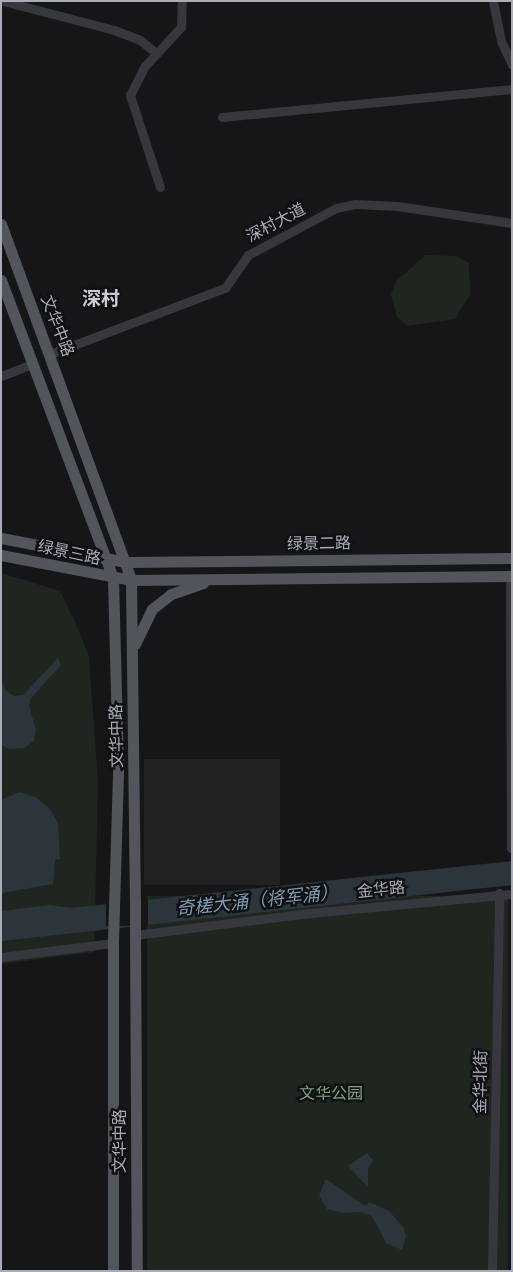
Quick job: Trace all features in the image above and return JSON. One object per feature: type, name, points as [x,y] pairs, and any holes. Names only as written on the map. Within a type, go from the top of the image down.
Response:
[{"type":"main road","name":"文华中路","points":[[1,224],[131,580],[137,1271]]},
{"type":"main road","name":"文华中路","points":[[1,280],[108,559],[113,578],[118,773],[113,930],[113,1271]]},
{"type":"main road","name":"绿景三路","points":[[1,538],[126,562]]},
{"type":"main road","name":"绿景三路","points":[[1,555],[131,580]]},
{"type":"main road","name":"绿景二路","points":[[126,562],[512,558]]},
{"type":"main road","name":"绿景二路","points":[[131,580],[511,576]]},
{"type":"main road","points":[[132,652],[140,628],[152,609],[171,594],[196,585],[227,579]]},
{"type":"street","points":[[3,1],[114,30],[140,40],[156,53]]},
{"type":"street","points":[[160,187],[130,95],[145,66],[181,27],[182,1]]},
{"type":"street","points":[[493,1],[501,41],[512,65]]},
{"type":"street","points":[[222,117],[512,89]]},
{"type":"street","name":"深村大道","points":[[50,354],[225,288],[248,255],[336,208],[355,204],[397,206],[512,223]]},
{"type":"street","points":[[1,376],[33,364]]},
{"type":"street","points":[[511,576],[511,848]]},
{"type":"street","name":"金华路","points":[[135,931],[499,893],[512,894]]},
{"type":"street","name":"金华北街","points":[[492,1271],[499,893]]},
{"type":"street","points":[[1,956],[113,943]]},
{"type":"shaded area","points":[[144,759],[280,759],[280,885],[144,885]]},
{"type":"green space","points":[[426,255],[456,256],[469,263],[470,294],[455,319],[407,326],[397,317],[391,294],[396,281]]},
{"type":"green space","points":[[1,573],[60,591],[75,622],[89,656],[98,783],[94,952],[1,964]]},
{"type":"green space","name":"文华公园","points":[[147,896],[508,896],[508,1271],[147,1271]]},
{"type":"water","points":[[58,658],[61,665],[31,698],[29,706],[36,730],[34,741],[24,748],[10,749],[1,745],[1,679],[6,691],[14,696],[23,695]]},
{"type":"water","points":[[20,792],[37,798],[50,809],[58,823],[60,859],[55,860],[53,884],[1,893],[1,800]]},
{"type":"water","name":"奇槎大涌（将军涌）","points":[[512,861],[512,885],[1,941],[1,911],[50,905],[71,908]]},
{"type":"water","points":[[367,1153],[373,1160],[368,1168],[368,1187],[348,1166]]},
{"type":"water","points":[[326,1179],[365,1206],[369,1202],[389,1211],[403,1227],[406,1236],[402,1250],[386,1243],[372,1216],[360,1212],[343,1213],[327,1209],[319,1195]]},
{"type":"pier","points":[[106,899],[148,899],[148,926],[106,926]]},
{"type":"district","name":"深村","points":[[101,299]]}]
